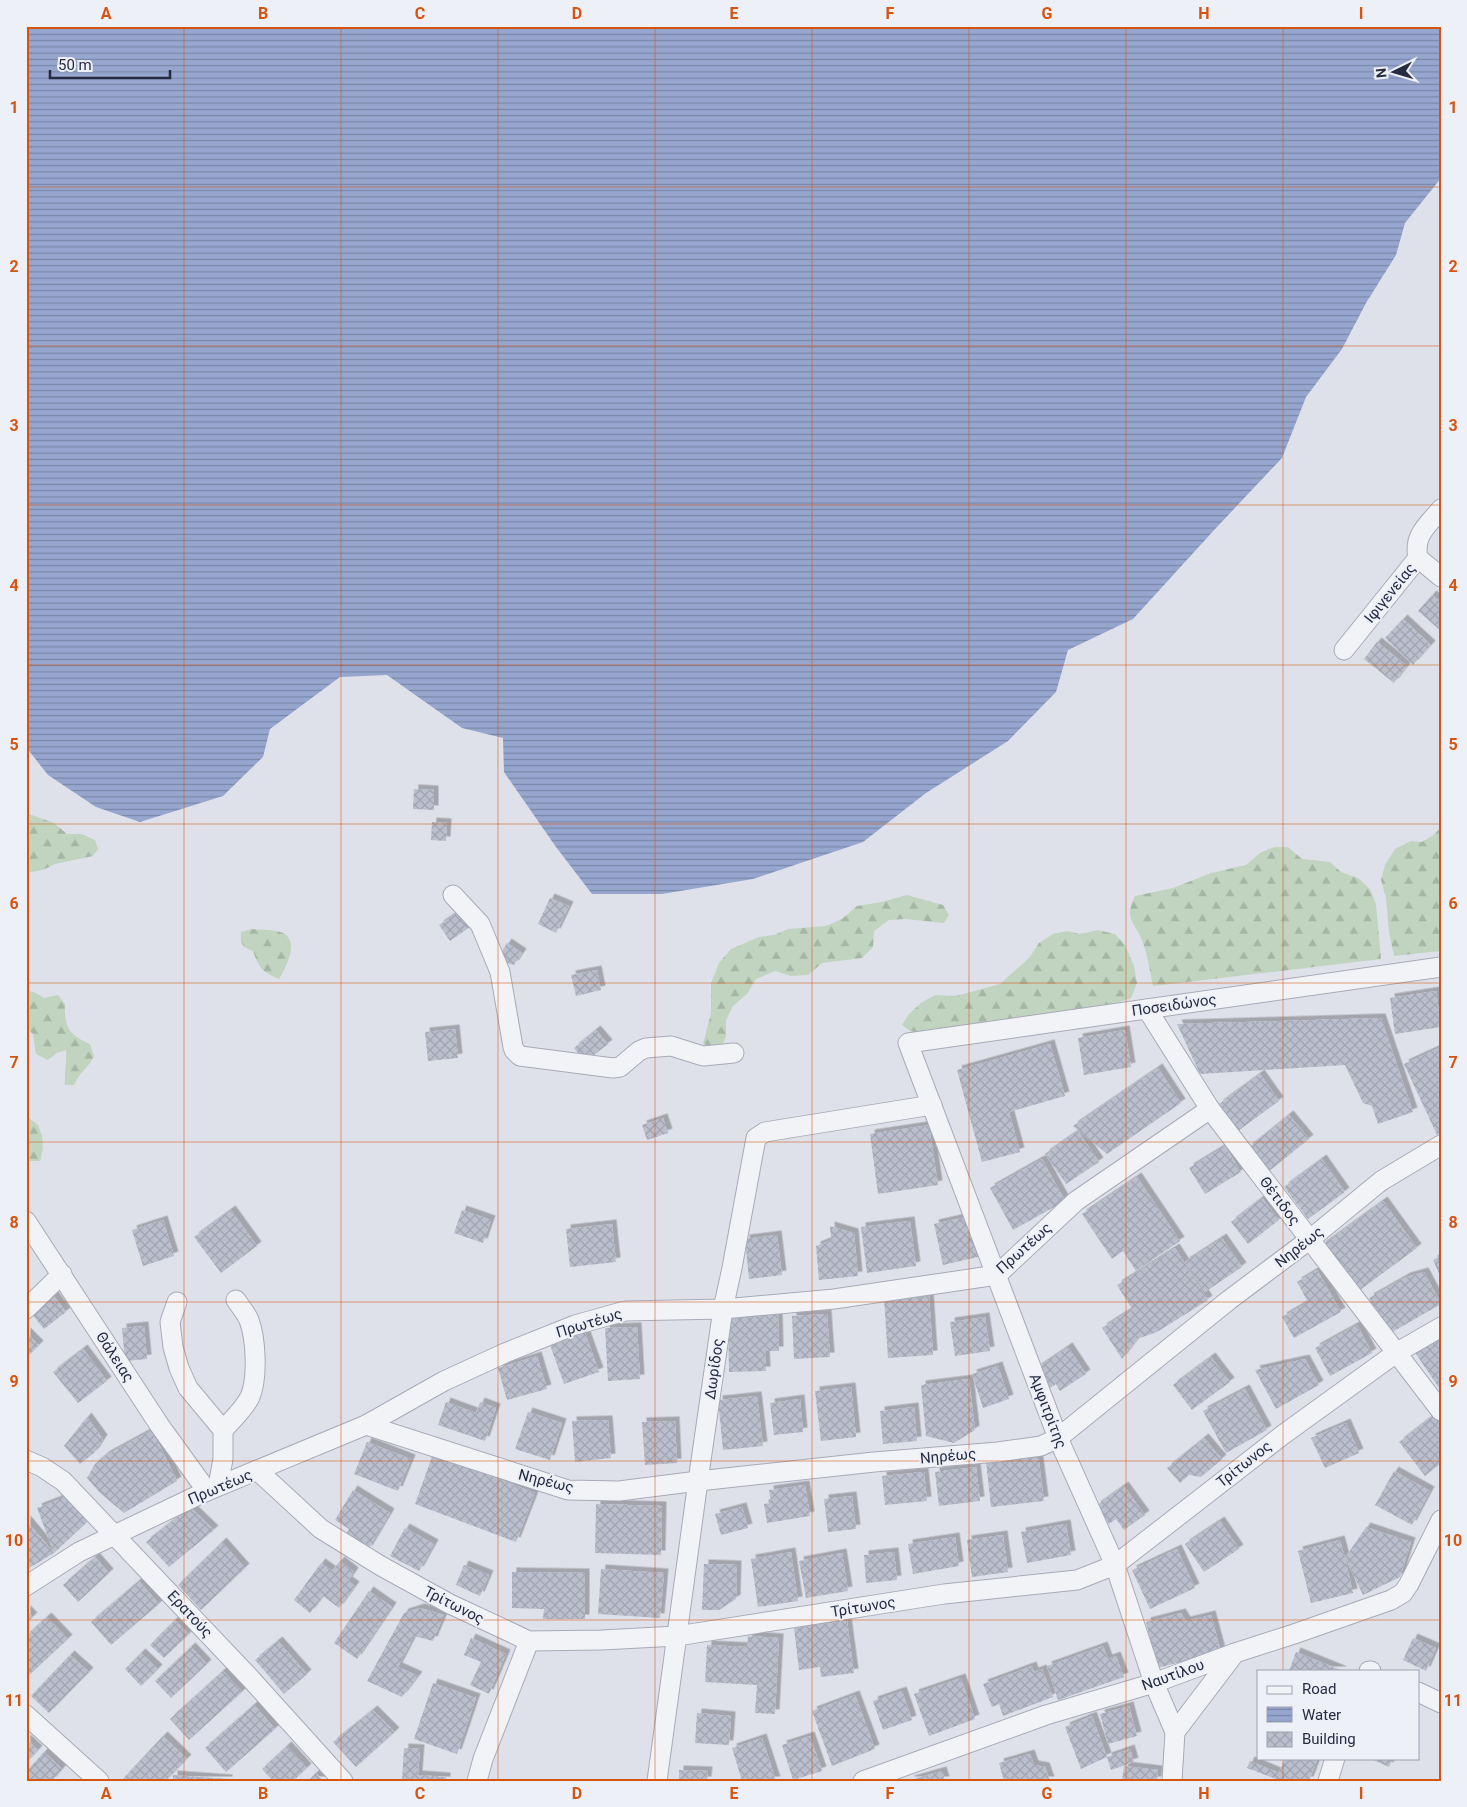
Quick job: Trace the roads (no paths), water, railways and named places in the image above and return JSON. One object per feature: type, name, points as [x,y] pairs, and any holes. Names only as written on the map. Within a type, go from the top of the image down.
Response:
[{"type":"street","name":"Ιφιγενείας","points":[[1344,650],[1418,558],[1416,549],[1419,536],[1441,509]]},
{"type":"street","points":[[1418,558],[1441,577]]},
{"type":"street","points":[[453,895],[480,924],[500,972],[513,1047],[520,1056],[614,1068],[620,1067],[639,1050],[646,1048],[671,1046],[703,1056],[734,1053]]},
{"type":"street","name":"Ποσειδώνος","points":[[908,1043],[1441,967]]},
{"type":"street","name":"Θέτιδος","points":[[1147,1009],[1210,1109],[1441,1411]]},
{"type":"street","name":"Αμφιτρίτης","points":[[908,1043],[1058,1438],[1115,1565],[1154,1683],[1175,1732],[1172,1781]]},
{"type":"street","name":"Δωρίδος","points":[[657,1781],[723,1309],[755,1142],[758,1135],[765,1132],[932,1105]]},
{"type":"street","name":"Πρωτέως","points":[[26,1586],[79,1552],[212,1488],[366,1425],[444,1381],[505,1353],[575,1325],[625,1311],[723,1309],[834,1299],[997,1275],[1076,1200],[1210,1109]]},
{"type":"street","name":"Νηρέως","points":[[366,1425],[568,1490],[619,1491],[874,1462],[998,1452],[1041,1446],[1058,1438],[1381,1181],[1441,1146]]},
{"type":"street","name":"Θάλειας","points":[[26,1221],[160,1426],[212,1488]]},
{"type":"street","points":[[26,1309],[62,1274]]},
{"type":"street","points":[[223,1430],[237,1416],[250,1397],[256,1362],[248,1320],[236,1300]]},
{"type":"street","points":[[177,1302],[170,1322],[172,1347],[179,1368],[188,1388],[223,1430],[223,1459],[212,1488]]},
{"type":"street","name":"Τρίτωνος","points":[[257,1470],[321,1528],[381,1566],[450,1604],[529,1641],[677,1636],[944,1594],[1077,1580],[1115,1565],[1284,1434],[1396,1353],[1441,1327]]},
{"type":"street","name":"Ερατούς","points":[[26,1460],[42,1466],[64,1480],[257,1685],[342,1781]]},
{"type":"street","name":"Ναυτίλου","points":[[864,1781],[1046,1715],[1154,1683],[1235,1652],[1312,1628],[1391,1600],[1403,1593],[1409,1584],[1441,1520]]},
{"type":"street","points":[[477,1781],[483,1759],[529,1641]]},
{"type":"street","points":[[1175,1732],[1235,1652]]},
{"type":"street","points":[[1420,1693],[1441,1703]]},
{"type":"street","points":[[26,1715],[98,1781]]},
{"type":"street","points":[[1328,1781],[1334,1760]]},
{"type":"water","points":[[26,26],[1441,26],[1441,178],[1405,223],[1396,255],[1366,303],[1342,349],[1306,397],[1282,458],[1133,619],[1068,650],[1056,692],[1008,741],[926,793],[863,842],[753,879],[662,894],[592,894],[556,847],[504,772],[503,738],[462,728],[387,675],[340,677],[270,729],[263,757],[223,796],[140,822],[96,807],[48,775],[26,747]]}]
